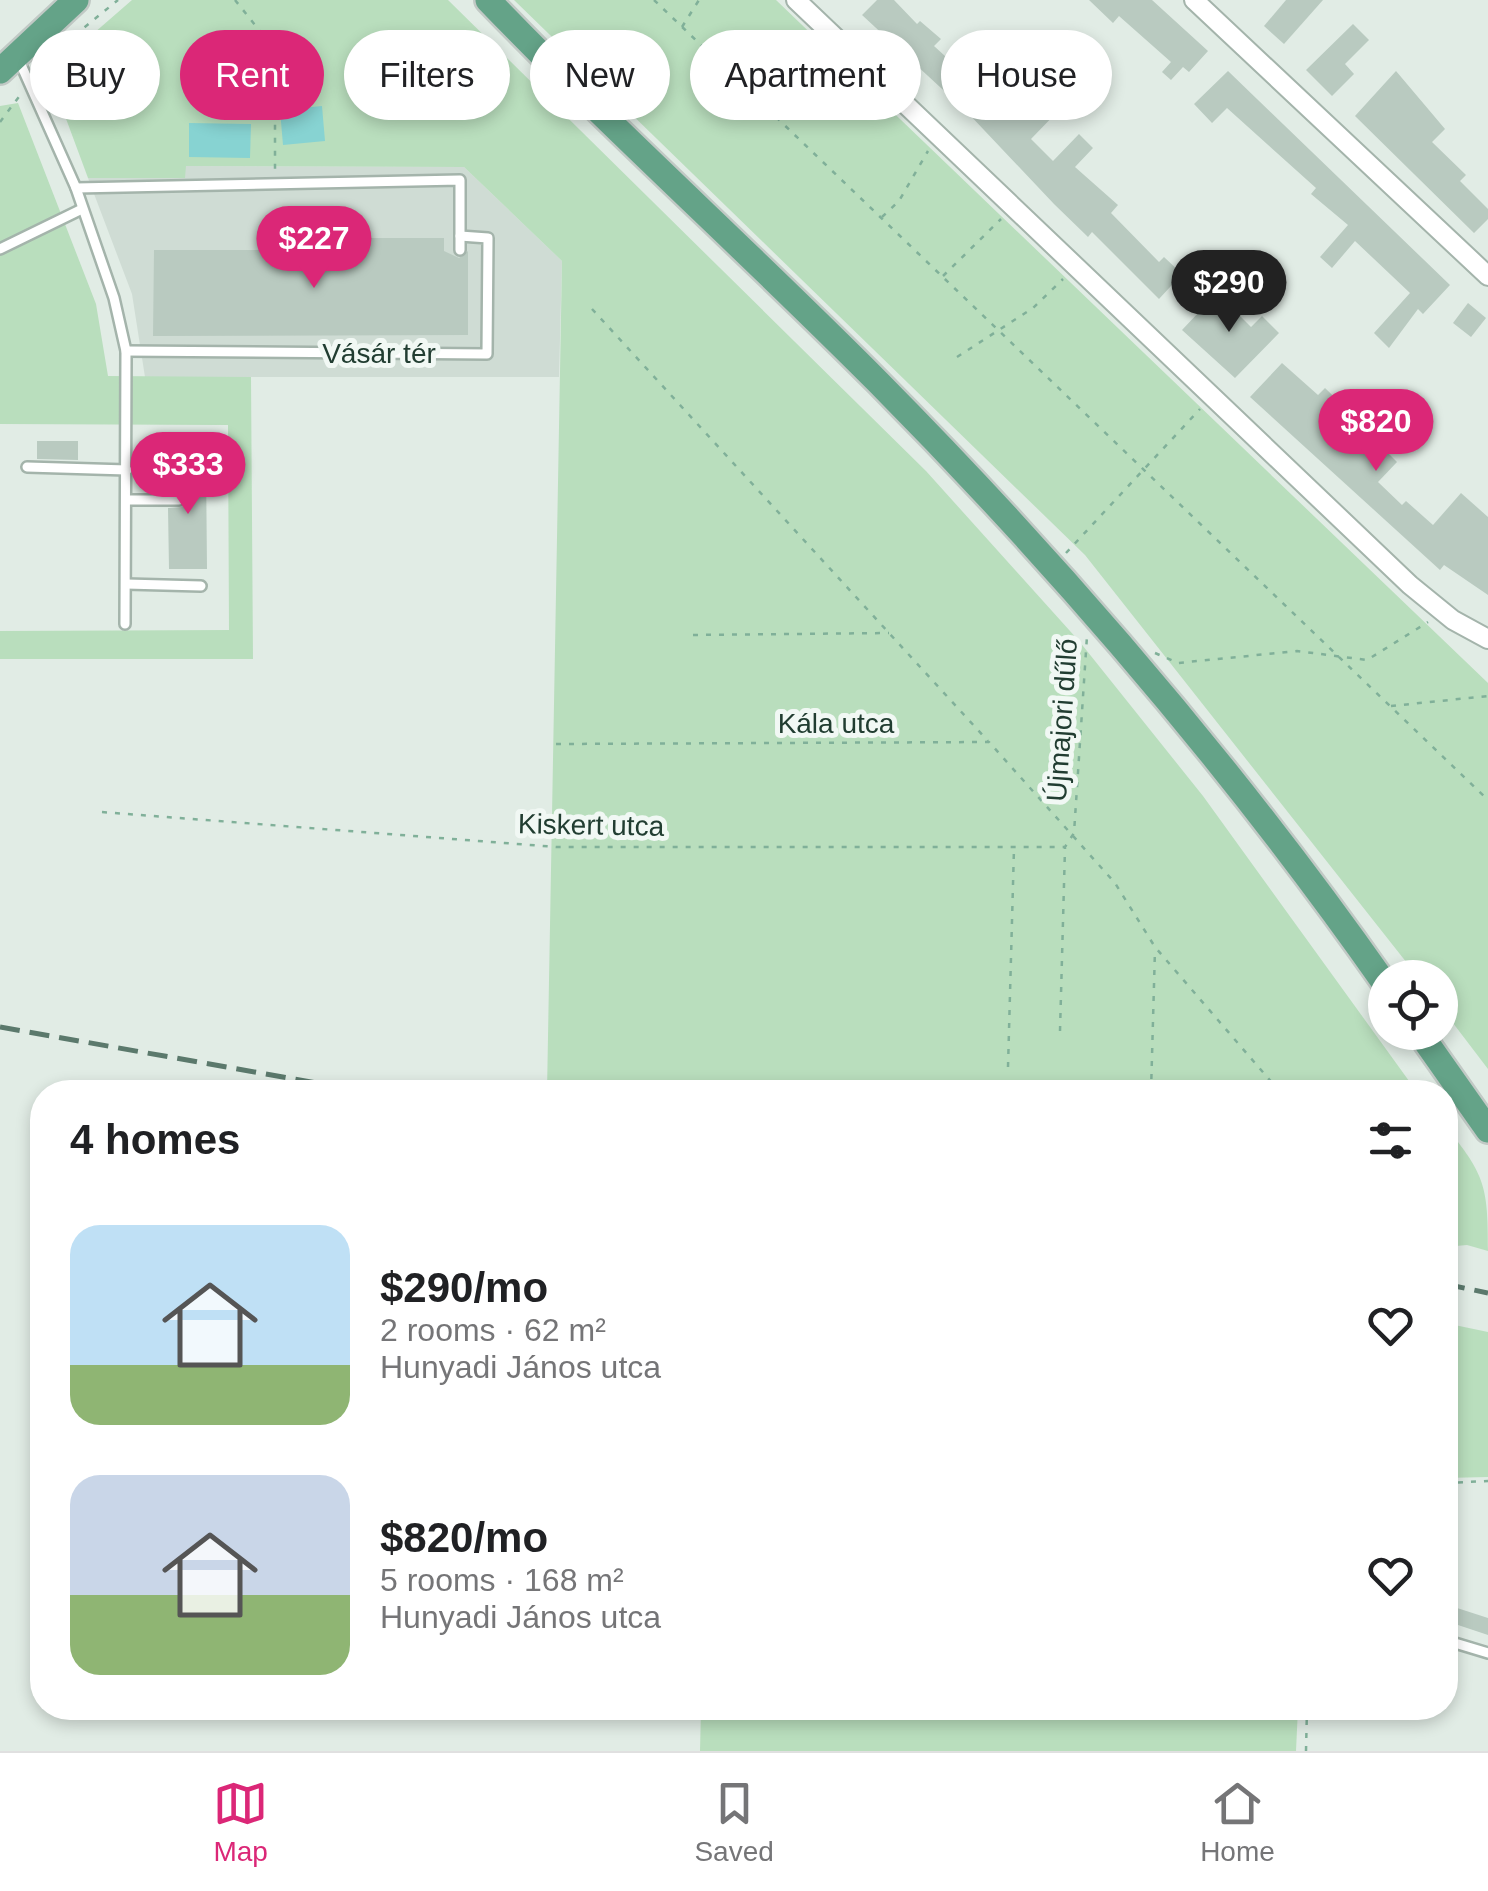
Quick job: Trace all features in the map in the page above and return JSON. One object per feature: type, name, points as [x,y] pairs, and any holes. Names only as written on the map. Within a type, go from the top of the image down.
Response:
[{"type":"main road","points":[[9,63],[76,0]]},
{"type":"main road","points":[[488,0],[878,383],[1089,609],[1283,843],[1368,960]]},
{"type":"main road","points":[[1432,1050],[1453,1080]]},
{"type":"main road","points":[[1458,1087],[1488,1130]]},
{"type":"street","points":[[796,0],[1211,397],[1448,615],[1488,640]]},
{"type":"street","points":[[1194,0],[1488,276]]},
{"type":"lane","points":[[9,63],[30,86]]},
{"type":"lane","points":[[45,120],[76,188],[80,210],[114,298],[126,350],[126,624]]},
{"type":"lane","points":[[76,188],[460,180],[460,250]]},
{"type":"lane","points":[[0,249],[80,210]]},
{"type":"lane","name":"Vásár tér","points":[[126,350],[487,354],[488,238],[460,236]]},
{"type":"lane","points":[[27,467],[127,470]]},
{"type":"lane","points":[[127,500],[179,500]]},
{"type":"lane","points":[[126,584],[201,586]]},
{"type":"lane","points":[[1458,1644],[1488,1653]]},
{"type":"path","points":[[80,30],[118,0]]},
{"type":"path","points":[[235,0],[283,60],[285,72],[275,109],[275,182]]},
{"type":"path","points":[[654,0],[1488,800]]},
{"type":"path","points":[[682,27],[699,0]]},
{"type":"path","points":[[0,122],[30,86]]},
{"type":"path","points":[[881,218],[900,201],[919,162],[943,142]]},
{"type":"path","points":[[943,276],[1013,208]]},
{"type":"path","points":[[958,357],[1033,308],[1074,267]]},
{"type":"path","points":[[592,310],[1074,835],[1115,883],[1155,947],[1270,1080]]},
{"type":"path","points":[[1054,571],[1073,542],[1211,397]]},
{"type":"path","name":"Újmajori dűlő","points":[[1074,835],[1089,609]]},
{"type":"path","points":[[1122,648],[1162,654],[1178,663],[1297,651],[1368,660],[1420,625],[1448,615]]},
{"type":"path","points":[[693,635],[890,633]]},
{"type":"path","points":[[1391,706],[1488,696]]},
{"type":"path","name":"Kála utca","points":[[556,744],[988,742]]},
{"type":"path","name":"Kiskert utca","points":[[102,812],[556,847],[1065,846]]},
{"type":"path","points":[[1060,1031],[1065,846],[1074,835]]},
{"type":"path","points":[[1008,1068],[1014,847]]},
{"type":"path","points":[[1151,1080],[1155,947]]},
{"type":"path","points":[[1458,1482],[1488,1481]]},
{"type":"path","points":[[1306,1751],[1307,1720]]},
{"type":"shaded area","points":[[185,166],[464,167],[562,261],[559,377],[145,377],[132,294],[88,178],[184,178]]},
{"type":"green space","points":[[132,0],[448,0],[478,30],[344,30],[344,120],[510,120],[510,61],[530,81],[530,120],[570,120],[926,471],[1079,641],[1203,796],[1368,1024],[1368,1050],[1387,1050],[1408,1080],[547,1080],[562,261],[464,167],[186,166],[185,178],[88,178],[66,120],[160,120],[160,30],[97,30]]},
{"type":"green space","points":[[514,0],[776,0],[807,30],[690,30],[690,120],[901,120],[1488,683],[1488,1069],[1458,1030],[1458,960],[1405,960],[1085,555],[637,120],[670,120],[670,30],[545,30]]},
{"type":"green space","points":[[18,103],[96,304],[108,376],[251,377],[253,659],[0,659],[0,631],[229,630],[228,425],[0,424],[0,106]]},
{"type":"green space","points":[[1458,1143],[1477,1170],[1487,1212],[1488,1251],[1458,1246]]},
{"type":"green space","points":[[1458,1326],[1488,1332],[1488,1477],[1458,1478]]},
{"type":"green space","points":[[701,1720],[1297,1720],[1296,1751],[700,1751]]},
{"type":"water","points":[[281,120],[323,120],[325,141],[283,145]]},
{"type":"water","points":[[189,123],[251,124],[250,158],[189,157]]},
{"type":"building","points":[[877,0],[894,0],[917,24],[920,21],[941,39],[934,46],[941,52],[941,88],[921,70],[921,30],[878,30],[862,15]]},
{"type":"building","points":[[1089,0],[1152,0],[1208,51],[1189,72],[1183,67],[1171,80],[1162,72],[1171,62],[1119,16],[1113,23]]},
{"type":"building","points":[[1286,0],[1323,0],[1284,44],[1264,26]]},
{"type":"building","points":[[1353,24],[1369,40],[1345,64],[1354,74],[1332,96],[1306,70]]},
{"type":"building","points":[[1228,71],[1450,285],[1423,314],[1418,309],[1389,348],[1374,333],[1410,293],[1355,241],[1332,268],[1320,257],[1348,225],[1311,194],[1316,188],[1227,108],[1212,123],[1194,104]]},
{"type":"building","points":[[1396,71],[1445,129],[1432,142],[1466,175],[1460,181],[1488,209],[1488,219],[1474,233],[1355,116]]},
{"type":"building","points":[[975,120],[1049,120],[1031,139],[1053,161],[1079,134],[1093,148],[1075,167],[1118,205],[1111,213],[1159,262],[1164,257],[1182,274],[1159,299],[1092,232],[1088,237]]},
{"type":"building","points":[[328,238],[444,238],[444,251],[459,258],[468,251],[468,335],[153,336],[154,250],[328,250]]},
{"type":"building","points":[[1217,293],[1251,327],[1262,316],[1279,333],[1235,378],[1182,330]]},
{"type":"building","points":[[1468,303],[1486,318],[1471,337],[1453,323]]},
{"type":"building","points":[[1282,363],[1318,395],[1325,388],[1365,427],[1373,419],[1387,433],[1378,443],[1397,462],[1378,482],[1402,505],[1406,501],[1433,525],[1461,493],[1488,517],[1488,595],[1444,565],[1440,570],[1250,397]]},
{"type":"building","points":[[37,441],[78,441],[78,460],[37,459]]},
{"type":"building","points":[[168,462],[206,463],[207,569],[169,569],[168,508],[182,507],[187,499],[182,493],[167,492]]},
{"type":"building","points":[[1458,1608],[1488,1618],[1488,1635],[1458,1625]]},
{"type":"railway","points":[[0,1027],[300,1080]]},
{"type":"railway","points":[[1458,1287],[1488,1293]]}]
